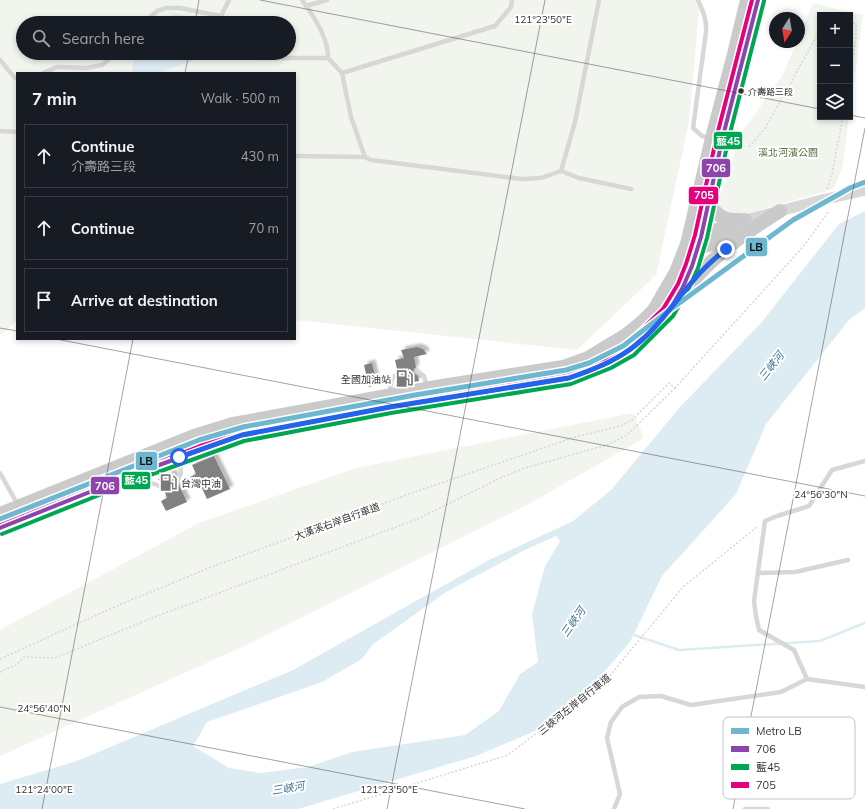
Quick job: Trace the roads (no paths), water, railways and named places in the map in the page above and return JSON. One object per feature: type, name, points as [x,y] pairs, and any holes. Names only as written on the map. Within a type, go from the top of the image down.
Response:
[{"type":"main road","points":[[668,314],[683,287],[692,266],[695,243],[734,54],[747,0]]},
{"type":"main road","points":[[0,528],[179,457],[235,430],[389,396],[563,367],[588,358],[626,335],[654,310],[695,243],[707,204],[717,137],[758,0]]},
{"type":"main road","points":[[707,204],[719,216],[730,220],[750,223]]},
{"type":"main road","points":[[695,243],[720,242],[750,223],[780,211]]},
{"type":"main road","points":[[0,514],[194,436],[390,407],[569,378],[608,363],[630,350],[668,314],[693,280],[734,242],[750,223]]},
{"type":"street","points":[[780,211],[865,190]]},
{"type":"lane","points":[[152,16],[157,11],[166,8],[180,8],[221,16],[229,0]]},
{"type":"lane","points":[[302,0],[321,31],[328,53],[328,58],[342,73],[351,117],[365,158]]},
{"type":"lane","points":[[306,6],[327,0]]},
{"type":"lane","points":[[342,73],[495,26],[511,7],[512,0]]},
{"type":"lane","points":[[561,171],[575,122],[599,0]]},
{"type":"lane","points":[[698,0],[707,24],[693,128],[702,136],[717,137]]},
{"type":"lane","points":[[296,58],[328,58]]},
{"type":"lane","points":[[0,60],[16,78]]},
{"type":"lane","points":[[46,72],[58,67],[86,68],[102,65],[108,60]]},
{"type":"lane","points":[[0,131],[16,132]]},
{"type":"lane","points":[[296,156],[365,158],[522,179],[541,178],[561,171],[579,178],[631,189]]},
{"type":"lane","points":[[417,370],[424,376],[427,389]]},
{"type":"lane","points":[[389,396],[392,379],[398,373]]},
{"type":"lane","points":[[177,482],[181,473],[179,457]]},
{"type":"lane","points":[[807,679],[794,650],[759,630],[754,601],[765,521],[809,506],[832,470],[865,461]]},
{"type":"lane","points":[[142,471],[149,482],[162,487]]},
{"type":"lane","points":[[0,473],[19,507]]},
{"type":"lane","points":[[758,573],[795,572],[848,560]]},
{"type":"lane","points":[[614,809],[620,794],[607,738],[611,722],[622,707],[639,697],[661,696],[691,705],[735,700],[780,692],[807,679],[865,687]]},
{"type":"lane","points":[[745,809],[768,809]]},
{"type":"water","points":[[174,13],[187,16],[170,16]]},
{"type":"water","points":[[134,60],[194,60],[160,72],[132,72]]},
{"type":"water","name":"三峽河","points":[[865,211],[865,308],[849,320],[766,424],[736,494],[662,576],[630,642],[598,679],[535,731],[476,756],[298,809],[0,809],[0,784],[77,761],[293,670],[489,560],[573,521],[611,490],[680,407],[761,323],[839,224]],"holes":[[[556,536],[560,541],[545,566],[532,614],[538,662],[520,674],[499,711],[465,735],[352,752],[308,767],[261,773],[229,768],[193,746],[207,722],[322,682],[362,659],[372,645],[446,592],[527,549]]]},
{"type":"waterway","points":[[631,634],[679,650],[820,641],[865,623]]},
{"type":"metro line","name":"LB","points":[[0,519],[199,440],[243,427],[415,395],[566,370],[589,363],[623,346],[793,220],[850,188],[865,182]]},
{"type":"place","name":"介壽路三段","points":[[741,91]]},
{"type":"place","name":"全國加油站","points":[[404,379]]},
{"type":"place","name":"台灣中油","points":[[168,483]]},
{"type":"park label","name":"溪北河濱公園","points":[[788,152]]}]
